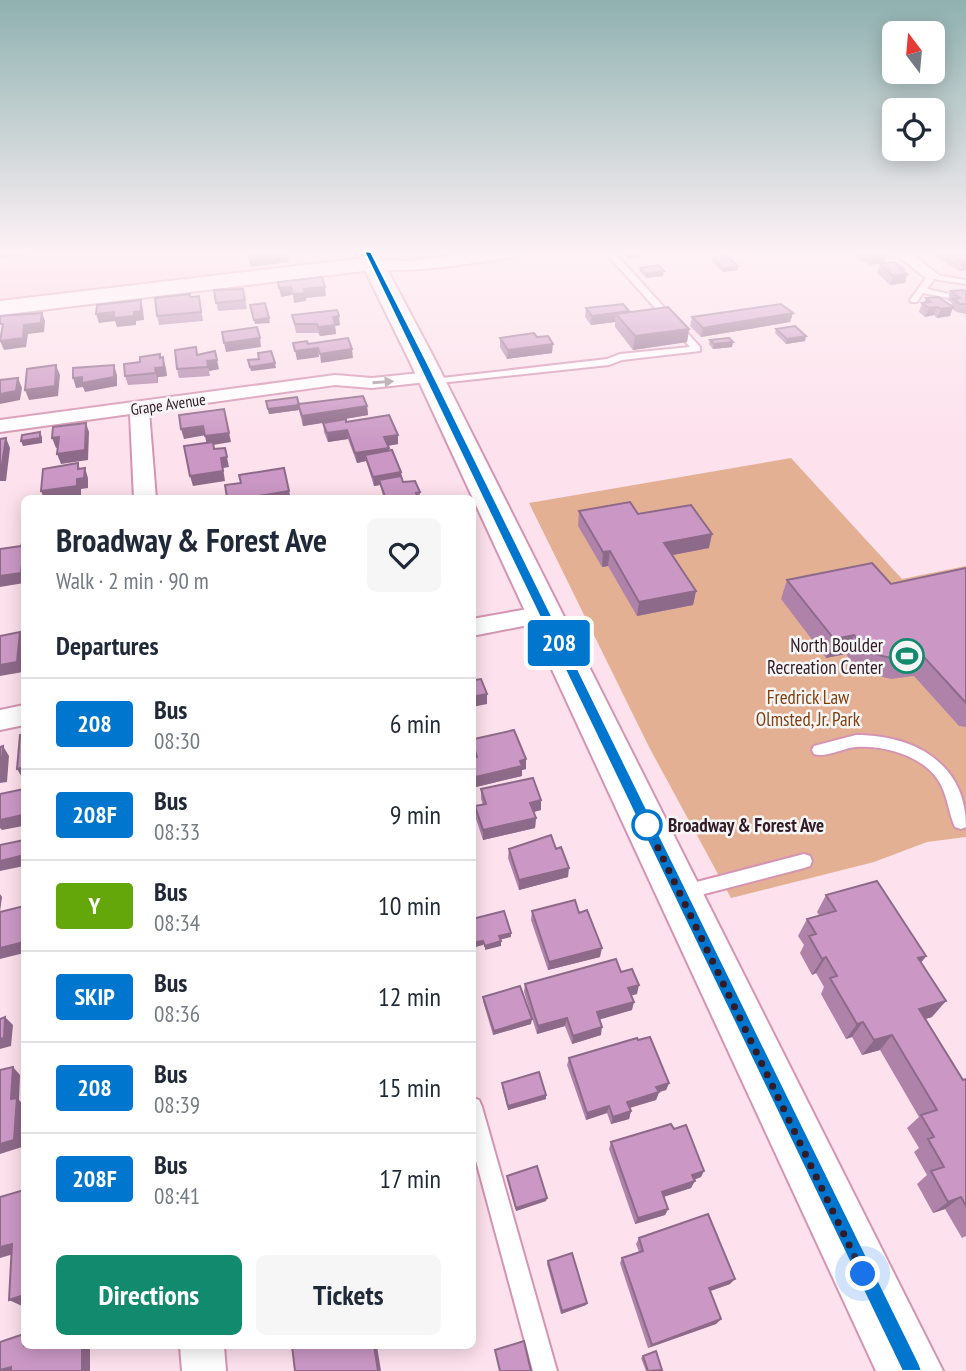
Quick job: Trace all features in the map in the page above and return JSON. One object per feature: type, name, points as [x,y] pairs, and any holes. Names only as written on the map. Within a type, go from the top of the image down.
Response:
[{"type":"main road","points":[[399,316],[910,1371]]},
{"type":"street","name":"Grape Avenue","points":[[0,426],[335,380],[372,383],[428,373]]},
{"type":"street","points":[[139,408],[145,495]]},
{"type":"street","points":[[476,627],[545,614]]},
{"type":"street","points":[[0,720],[21,716]]},
{"type":"street","points":[[202,1349],[204,1371]]},
{"type":"lane","points":[[428,373],[697,349],[667,316]]},
{"type":"lane","points":[[819,750],[856,741],[883,743],[927,759],[941,773],[951,790],[961,822]]},
{"type":"lane","points":[[680,893],[804,861]]},
{"type":"lane","points":[[476,1121],[545,1371]]},
{"type":"green space","name":"Fredrick Law Olmsted, Jr. Park","points":[[791,458],[902,579],[966,566],[966,837],[927,842],[874,862],[731,898],[649,747],[529,503]]},
{"type":"building","points":[[0,316],[42,316],[41,323],[24,325],[23,338],[0,341],[3,324],[0,324]]},
{"type":"building","points":[[253,316],[269,318],[254,320]]},
{"type":"building","points":[[292,316],[339,316],[333,317],[335,325],[318,327],[317,324],[295,324]]},
{"type":"building","points":[[618,316],[677,316],[689,329],[635,336]]},
{"type":"building","points":[[699,316],[775,316],[703,328],[692,317]]},
{"type":"building","points":[[795,326],[806,336],[787,339],[776,329]]},
{"type":"building","points":[[257,327],[260,338],[224,343],[222,332]]},
{"type":"building","points":[[534,333],[537,337],[548,336],[553,344],[508,350],[500,338]]},
{"type":"building","points":[[348,338],[352,349],[320,354],[318,348],[295,351],[293,343],[307,341],[308,344]]},
{"type":"building","points":[[729,338],[733,342],[714,344],[710,340]]},
{"type":"building","points":[[196,347],[197,355],[215,351],[217,360],[207,361],[208,367],[177,369],[175,350]]},
{"type":"building","points":[[271,351],[275,363],[250,367],[248,360],[259,359],[258,353]]},
{"type":"building","points":[[160,354],[164,367],[155,368],[156,373],[125,376],[124,364],[140,362],[140,357]]},
{"type":"building","points":[[56,365],[55,386],[25,390],[27,369]]},
{"type":"building","points":[[114,365],[114,377],[82,383],[82,377],[73,378],[73,368]]},
{"type":"building","points":[[18,378],[16,391],[0,394],[0,380]]},
{"type":"building","points":[[363,396],[367,406],[302,416],[298,404]]},
{"type":"building","points":[[297,397],[299,405],[268,409],[266,401]]},
{"type":"building","points":[[224,409],[229,433],[205,436],[203,426],[181,429],[179,415]]},
{"type":"building","points":[[389,415],[398,435],[384,437],[389,448],[355,453],[347,430],[327,433],[323,423],[346,419],[346,422]]},
{"type":"building","points":[[86,423],[85,450],[57,454],[59,437],[52,438],[53,427]]},
{"type":"building","points":[[40,432],[40,438],[21,441],[22,435]]},
{"type":"building","points":[[6,438],[1,471],[0,471],[0,439]]},
{"type":"building","points":[[213,442],[214,449],[225,448],[227,457],[221,458],[223,471],[190,476],[184,446]]},
{"type":"building","points":[[392,450],[401,472],[373,477],[365,455]]},
{"type":"building","points":[[78,463],[78,469],[85,468],[84,478],[77,479],[77,486],[41,491],[43,469]]},
{"type":"building","points":[[284,468],[289,491],[265,495],[227,495],[225,485],[241,483],[239,475]]},
{"type":"building","points":[[401,476],[403,482],[415,481],[420,492],[416,493],[417,495],[385,495],[379,480]]},
{"type":"building","points":[[630,502],[638,514],[691,505],[712,534],[664,543],[696,591],[639,602],[610,551],[603,552],[579,511]]},
{"type":"building","points":[[21,546],[21,573],[0,576],[0,549]]},
{"type":"building","name":"North Boulder Recreation Center","points":[[872,563],[891,584],[966,568],[966,703],[924,657],[900,660],[882,656],[866,650],[854,635],[834,639],[787,580]]},
{"type":"building","points":[[20,632],[17,662],[0,665],[0,636]]},
{"type":"building","points":[[481,679],[487,694],[476,696],[476,680]]},
{"type":"building","points":[[514,730],[526,759],[520,761],[522,766],[476,777],[476,739]]},
{"type":"building","points":[[20,735],[21,768],[17,769]]},
{"type":"building","points":[[3,746],[1,772],[0,772],[0,747]]},
{"type":"building","points":[[533,778],[541,800],[530,803],[536,818],[483,830],[476,809],[476,806],[486,804],[481,789]]},
{"type":"building","points":[[21,790],[21,815],[0,820],[0,794]]},
{"type":"building","points":[[551,835],[556,849],[561,847],[569,868],[519,880],[509,849]]},
{"type":"building","points":[[21,841],[21,856],[0,861],[0,845]]},
{"type":"building","points":[[877,881],[926,956],[918,958],[946,1001],[919,1009],[963,1080],[966,1079],[966,1206],[961,1197],[948,1202],[931,1171],[944,1167],[928,1139],[934,1137],[921,1115],[937,1110],[892,1035],[874,1040],[863,1022],[857,1024],[830,978],[837,976],[826,957],[822,959],[809,936],[816,934],[807,919],[836,911],[826,895]]},
{"type":"building","points":[[575,900],[579,913],[587,910],[602,948],[549,962],[532,911]]},
{"type":"building","points":[[21,907],[21,943],[0,948],[0,912]]},
{"type":"building","points":[[504,911],[511,933],[499,936],[501,941],[485,946],[483,941],[476,942],[476,918]]},
{"type":"building","points":[[616,959],[621,972],[632,969],[639,985],[628,988],[634,1002],[597,1012],[602,1027],[573,1036],[567,1018],[538,1026],[525,984]]},
{"type":"building","points":[[520,986],[532,1019],[494,1031],[483,997]]},
{"type":"building","points":[[5,1017],[4,1038],[0,1039],[0,1019]]},
{"type":"building","points":[[650,1037],[669,1083],[656,1087],[659,1092],[627,1102],[631,1111],[613,1117],[609,1106],[587,1113],[569,1058],[637,1038]]},
{"type":"building","points":[[13,1067],[11,1099],[17,1098],[14,1140],[0,1144],[0,1070]]},
{"type":"building","points":[[539,1072],[546,1095],[508,1106],[502,1083]]},
{"type":"building","points":[[671,1124],[674,1129],[686,1125],[704,1171],[692,1175],[695,1181],[662,1192],[668,1209],[638,1218],[611,1142]]},
{"type":"building","points":[[537,1166],[547,1198],[516,1208],[507,1176]]},
{"type":"building","points":[[21,1191],[21,1296],[9,1300],[12,1244],[0,1247],[0,1197]]},
{"type":"building","points":[[708,1214],[735,1279],[709,1288],[721,1319],[652,1345],[622,1258],[643,1251],[639,1238]]},
{"type":"building","points":[[572,1253],[587,1303],[562,1311],[548,1261]]},
{"type":"building","points":[[21,1335],[21,1349],[82,1349],[82,1371],[11,1371],[11,1367],[0,1370],[0,1342]]},
{"type":"building","points":[[524,1341],[531,1371],[500,1371],[495,1350]]},
{"type":"building","points":[[292,1349],[374,1349],[378,1371],[295,1371]]},
{"type":"building","points":[[656,1351],[662,1370],[648,1371],[643,1356]]},
{"type":"bus line","name":"208","points":[[400,316],[910,1371]]},
{"type":"place","name":"North Boulder Recreation Center","points":[[907,656]]},
{"type":"place","name":"Broadway & Forest Ave","points":[[647,825]]},
{"type":"route","points":[[647,825],[863,1274]]}]
